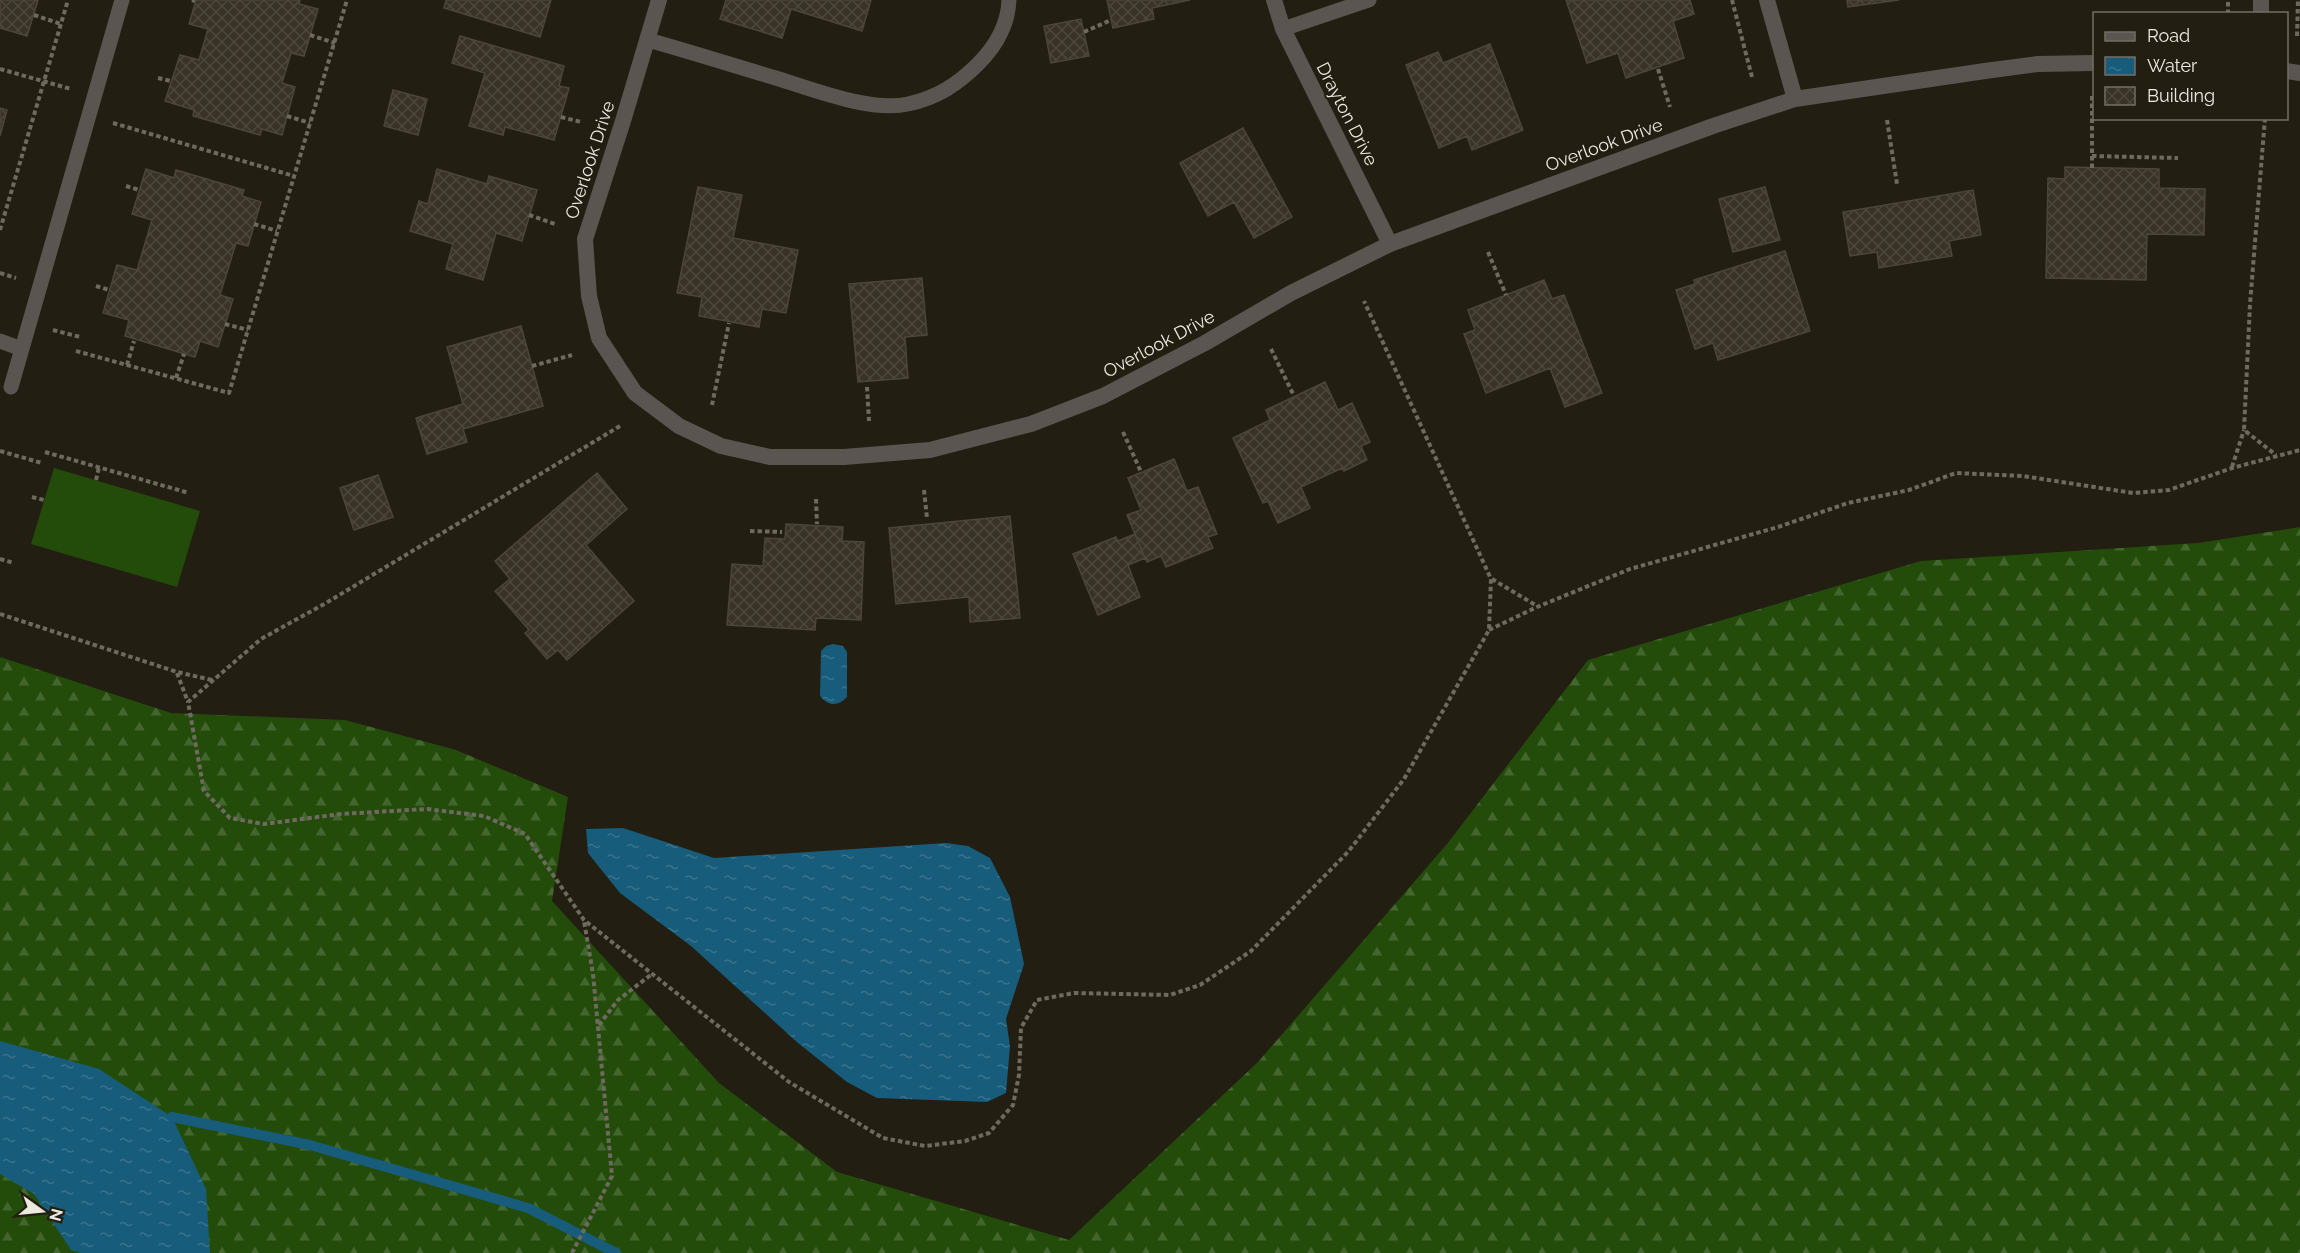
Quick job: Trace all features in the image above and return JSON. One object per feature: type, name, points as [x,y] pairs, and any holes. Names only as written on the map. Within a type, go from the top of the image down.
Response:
[{"type":"street","name":"Overlook Drive","points":[[659,0],[585,239],[589,296],[599,338],[635,393],[680,426],[721,446],[770,457],[854,456],[930,450],[1031,424],[1103,396],[1205,343],[1291,293],[1390,244],[1713,126],[1795,99],[1985,70],[2038,64],[2093,63]]},
{"type":"street","name":"Drayton Drive","points":[[1274,0],[1283,29],[1390,244]]},
{"type":"street","points":[[1767,0],[1795,99]]},
{"type":"lane","points":[[11,387],[122,0]]},
{"type":"lane","points":[[648,40],[854,101],[906,105],[941,93],[961,81],[991,50],[1000,36],[1006,20],[1009,0]]},
{"type":"lane","points":[[1283,29],[1369,0]]},
{"type":"lane","points":[[0,341],[22,349]]},
{"type":"path","points":[[0,230],[68,0]]},
{"type":"path","points":[[76,351],[229,393],[347,0]]},
{"type":"path","points":[[1732,0],[1752,77]]},
{"type":"path","points":[[2297,36],[2298,0]]},
{"type":"path","points":[[34,15],[61,24]]},
{"type":"path","points":[[1084,32],[1111,20]]},
{"type":"path","points":[[310,35],[334,42]]},
{"type":"path","points":[[0,69],[95,95]]},
{"type":"path","points":[[1658,69],[1670,107]]},
{"type":"path","points":[[158,78],[171,81]]},
{"type":"path","points":[[2092,96],[2092,168]]},
{"type":"path","points":[[89,115],[294,176]]},
{"type":"path","points":[[287,116],[310,123]]},
{"type":"path","points":[[561,117],[581,122]]},
{"type":"path","points":[[1887,120],[1897,184]]},
{"type":"path","points":[[2232,468],[2244,430],[2250,304],[2265,120]]},
{"type":"path","points":[[2092,156],[2178,158]]},
{"type":"path","points":[[126,186],[139,190]]},
{"type":"path","points":[[529,215],[555,224]]},
{"type":"path","points":[[254,224],[277,231]]},
{"type":"path","points":[[1488,252],[1506,295]]},
{"type":"path","points":[[96,286],[109,290]]},
{"type":"path","points":[[177,672],[188,702],[204,791],[230,818],[264,824],[341,814],[427,809],[484,816],[525,834],[584,920],[789,1082],[883,1138],[925,1146],[964,1142],[989,1133],[1013,1105],[1018,1075],[1021,1028],[1037,1000],[1074,993],[1170,995],[1200,985],[1251,951],[1348,852],[1404,780],[1489,630],[1491,579],[1364,302]]},
{"type":"path","points":[[712,405],[729,323]]},
{"type":"path","points":[[225,324],[248,330]]},
{"type":"path","points":[[127,365],[134,341]]},
{"type":"path","points":[[1271,349],[1294,396]]},
{"type":"path","points":[[176,378],[184,354]]},
{"type":"path","points":[[532,366],[572,355]]},
{"type":"path","points":[[867,387],[869,421]]},
{"type":"path","points":[[188,702],[261,639],[326,603],[620,426]]},
{"type":"path","points":[[2244,430],[2276,455]]},
{"type":"path","points":[[1124,432],[1141,472]]},
{"type":"path","points":[[1489,630],[1537,607],[1630,569],[1848,503],[1909,490],[1956,473],[2022,476],[2133,493],[2169,490],[2232,468],[2300,450]]},
{"type":"path","points":[[0,451],[42,463]]},
{"type":"path","points":[[45,452],[189,493]]},
{"type":"path","points":[[96,480],[99,467]]},
{"type":"path","points":[[924,490],[927,518]]},
{"type":"path","points":[[33,496],[44,500]]},
{"type":"path","points":[[816,499],[817,524]]},
{"type":"path","points":[[750,531],[782,532]]},
{"type":"path","points":[[0,559],[14,563]]},
{"type":"path","points":[[1491,579],[1537,607]]},
{"type":"path","points":[[0,614],[177,672],[213,681]]},
{"type":"path","points":[[572,1253],[612,1176],[593,974],[584,920]]},
{"type":"path","points":[[598,1026],[618,1000],[652,974]]},
{"type":"green space","points":[[54,468],[200,511],[177,587],[31,544]]},
{"type":"green space","points":[[2300,527],[2300,1253],[0,1253],[0,657],[171,713],[345,720],[456,750],[568,797],[552,901],[719,1083],[837,1172],[1069,1240],[1258,1062],[1447,844],[1588,660],[1921,561],[2198,543]]},
{"type":"water","points":[[833,644],[843,646],[847,652],[847,697],[837,704],[826,702],[820,696],[821,651]]},
{"type":"water","points":[[623,828],[714,858],[946,843],[968,846],[990,858],[1010,897],[1024,964],[1006,1019],[1010,1046],[1006,1093],[987,1102],[877,1098],[847,1082],[798,1043],[691,946],[620,893],[588,853],[586,829]]},
{"type":"water","points":[[0,1041],[99,1069],[172,1117],[206,1189],[210,1253],[81,1253],[71,1250],[34,1194],[0,1174]]},
{"type":"building","points":[[0,0],[38,0],[27,36],[0,28]]},
{"type":"building","points":[[196,0],[300,0],[299,4],[318,9],[304,56],[291,53],[282,83],[295,87],[282,135],[262,129],[260,135],[193,116],[194,110],[165,101],[180,55],[199,60],[208,29],[189,24]]},
{"type":"building","points":[[446,0],[551,0],[540,37],[444,8]]},
{"type":"building","points":[[726,0],[871,0],[862,31],[791,9],[782,38],[720,19]]},
{"type":"building","points":[[1107,0],[1190,0],[1152,8],[1154,19],[1113,28]]},
{"type":"building","points":[[1566,0],[1690,0],[1694,14],[1673,21],[1684,58],[1626,78],[1618,53],[1587,63]]},
{"type":"building","points":[[1847,0],[1899,0],[1848,7]]},
{"type":"building","points":[[1081,19],[1089,56],[1051,63],[1044,26]]},
{"type":"building","points":[[460,36],[564,66],[559,86],[569,88],[554,140],[505,127],[503,135],[469,126],[485,73],[452,63]]},
{"type":"building","points":[[1490,44],[1523,130],[1472,150],[1467,136],[1439,148],[1406,65],[1438,52],[1443,63]]},
{"type":"building","points":[[393,90],[427,99],[418,135],[384,126]]},
{"type":"building","points":[[0,108],[7,110],[0,136]]},
{"type":"building","points":[[1243,128],[1292,217],[1254,238],[1234,202],[1208,216],[1180,163]]},
{"type":"building","points":[[2065,167],[2159,169],[2159,188],[2205,189],[2204,235],[2147,234],[2146,280],[2046,278],[2048,178],[2065,179]]},
{"type":"building","points":[[146,169],[174,178],[176,170],[244,190],[242,196],[261,202],[248,246],[236,243],[220,295],[233,299],[218,347],[200,341],[195,357],[125,336],[129,320],[103,313],[117,265],[137,270],[152,220],[132,214]]},
{"type":"building","points":[[437,169],[487,184],[489,176],[537,190],[522,241],[496,233],[483,280],[446,269],[453,244],[410,231],[419,201],[428,204]]},
{"type":"building","points":[[698,187],[742,195],[733,238],[798,250],[786,313],[762,309],[759,327],[699,316],[702,297],[677,293]]},
{"type":"building","points":[[1765,187],[1780,240],[1733,252],[1719,199]]},
{"type":"building","points":[[1973,190],[1981,235],[1949,241],[1952,256],[1879,268],[1877,252],[1850,256],[1843,212]]},
{"type":"building","points":[[1785,251],[1810,331],[1718,360],[1713,343],[1695,349],[1676,290],[1695,284],[1694,280]]},
{"type":"building","points":[[922,278],[927,335],[905,337],[908,378],[858,382],[849,284]]},
{"type":"building","points":[[1544,280],[1552,299],[1564,295],[1602,393],[1565,407],[1550,368],[1486,393],[1464,334],[1475,330],[1468,310]]},
{"type":"building","points":[[521,326],[543,406],[463,429],[467,442],[427,454],[416,418],[463,404],[447,347]]},
{"type":"building","points":[[1325,382],[1338,410],[1352,403],[1370,442],[1361,446],[1367,460],[1344,471],[1342,468],[1301,487],[1310,508],[1278,523],[1268,501],[1263,503],[1233,438],[1270,420],[1266,410]]},
{"type":"building","points":[[1174,459],[1187,491],[1198,487],[1217,534],[1208,537],[1213,548],[1166,567],[1161,556],[1147,562],[1145,558],[1127,515],[1141,510],[1128,478]]},
{"type":"building","points":[[597,473],[627,509],[586,545],[634,601],[567,660],[558,650],[547,659],[525,633],[529,630],[495,591],[510,579],[495,561]]},
{"type":"building","points":[[378,475],[393,517],[354,530],[340,488]]},
{"type":"building","points":[[1010,516],[1020,618],[970,622],[969,597],[896,604],[889,528]]},
{"type":"building","points":[[786,524],[843,527],[842,541],[864,542],[861,620],[816,618],[815,630],[727,625],[732,564],[763,566],[765,538],[785,539]]},
{"type":"building","points":[[1135,534],[1145,558],[1128,565],[1140,597],[1098,615],[1073,554],[1116,537],[1118,541]]},
{"type":"waterway","points":[[172,1117],[310,1145],[528,1208],[616,1253]]}]
